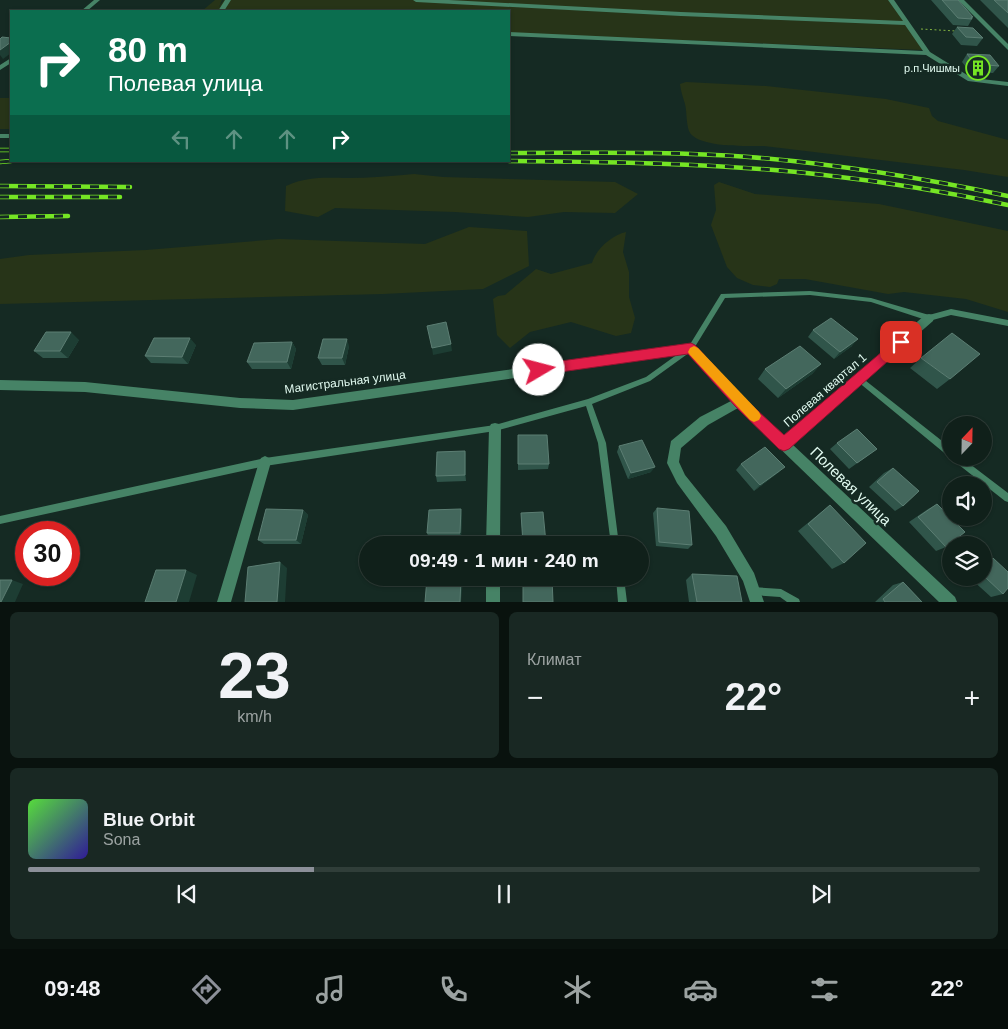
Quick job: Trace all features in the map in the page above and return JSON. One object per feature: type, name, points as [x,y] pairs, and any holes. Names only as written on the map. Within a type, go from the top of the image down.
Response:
[{"type":"street","points":[[85,10],[97,0]]},
{"type":"street","points":[[416,0],[681,14],[907,22]]},
{"type":"street","points":[[891,0],[928,53],[970,80],[1008,84]]},
{"type":"street","points":[[961,0],[1008,48]]},
{"type":"street","points":[[510,34],[928,53]]},
{"type":"street","name":"Полевая квартал 1","points":[[784,444],[929,318]]},
{"type":"street","name":"Магистральная улица","points":[[0,385],[85,387],[240,403],[293,405],[691,348]]},
{"type":"street","name":"Полевая улица","points":[[691,348],[740,402],[950,602]]},
{"type":"street","points":[[740,402],[704,421],[675,444],[673,463],[681,479],[721,531],[749,578],[755,596]]},
{"type":"street","points":[[493,536],[495,428]]},
{"type":"street","points":[[224,602],[265,462]]},
{"type":"street","points":[[493,586],[493,602]]},
{"type":"lane","points":[[0,520],[265,462],[495,428],[588,402],[648,379],[691,348],[723,296],[810,293],[871,300],[929,318],[950,312],[1008,323]]},
{"type":"lane","points":[[859,379],[942,446]]},
{"type":"lane","points":[[588,402],[602,443],[615,536]]},
{"type":"lane","points":[[967,466],[1008,498]]},
{"type":"lane","points":[[621,586],[623,602]]},
{"type":"lane","points":[[755,596],[781,593],[796,602]]},
{"type":"path","points":[[920,29],[957,31]]},
{"type":"green space","points":[[215,0],[222,0],[219,7],[224,0],[891,0],[923,50],[510,33],[510,10],[203,10]]},
{"type":"green space","points":[[686,82],[766,86],[886,99],[929,108],[932,116],[938,121],[1008,140],[1008,177],[764,146],[735,146],[701,141],[694,137],[688,128],[686,107],[680,84]]},
{"type":"green space","points":[[0,98],[10,98],[10,129],[0,129]]},
{"type":"green space","points":[[414,174],[443,177],[615,182],[638,194],[615,213],[564,212],[528,217],[455,212],[335,208],[318,217],[285,211],[286,186],[302,181],[317,178],[364,178]]},
{"type":"green space","points":[[719,182],[755,194],[879,204],[1008,231],[1008,312],[966,299],[904,292],[888,294],[805,279],[779,279],[777,284],[770,287],[753,285],[737,278],[727,267],[711,225],[716,210],[714,185]]},
{"type":"green space","points":[[469,227],[527,231],[529,266],[483,289],[383,294],[0,304],[0,259],[29,255],[146,250],[279,239],[425,244]]},
{"type":"green space","points":[[626,232],[623,252],[629,272],[629,297],[635,318],[631,333],[616,336],[571,322],[530,332],[510,348],[497,335],[493,299],[505,295],[536,269],[551,274],[592,263],[605,243],[615,236]]},
{"type":"building","points":[[942,0],[958,0],[973,17],[971,17],[972,19],[958,18]]},
{"type":"building","points":[[994,0],[1008,0],[1008,13]]},
{"type":"building","points":[[957,27],[973,28],[983,38],[966,37]]},
{"type":"building","points":[[2,37],[10,38],[10,43],[0,50],[0,39]]},
{"type":"building","points":[[967,54],[990,55],[999,66],[975,64]]},
{"type":"building","points":[[831,318],[858,339],[840,352],[813,330]]},
{"type":"building","points":[[446,322],[451,344],[432,348],[427,326]]},
{"type":"building","points":[[46,332],[71,332],[60,351],[34,351]]},
{"type":"building","points":[[952,333],[980,354],[950,379],[921,358]]},
{"type":"building","points":[[154,338],[190,338],[182,357],[145,356]]},
{"type":"building","points":[[323,339],[347,339],[342,358],[318,358]]},
{"type":"building","points":[[292,342],[287,362],[247,362],[254,343]]},
{"type":"building","points":[[800,346],[821,364],[786,389],[765,369]]},
{"type":"building","points":[[857,429],[877,449],[857,463],[837,443]]},
{"type":"building","points":[[518,435],[547,435],[549,464],[518,464]]},
{"type":"building","points":[[642,440],[655,467],[631,473],[619,446]]},
{"type":"building","points":[[765,447],[785,467],[760,485],[741,464]]},
{"type":"building","points":[[465,451],[465,475],[436,476],[437,452]]},
{"type":"building","points":[[893,468],[919,491],[903,506],[877,482]]},
{"type":"building","points":[[937,504],[942,509],[942,526],[959,526],[965,532],[960,536],[942,536],[942,543],[918,517]]},
{"type":"building","points":[[830,505],[866,543],[844,563],[808,524]]},
{"type":"building","points":[[657,508],[689,511],[692,545],[659,542]]},
{"type":"building","points":[[266,509],[303,510],[296,540],[258,540]]},
{"type":"building","points":[[461,509],[460,533],[427,533],[429,510]]},
{"type":"building","points":[[543,512],[545,536],[522,536],[521,513]]},
{"type":"building","points":[[992,559],[1008,572],[1008,588],[1003,594],[992,584]]},
{"type":"building","points":[[280,562],[277,602],[245,602],[248,567]]},
{"type":"building","points":[[156,570],[186,570],[176,602],[145,602]]},
{"type":"building","points":[[692,574],[737,576],[742,602],[697,602]]},
{"type":"building","points":[[0,580],[12,580],[1,602],[0,602]]},
{"type":"building","points":[[903,582],[922,602],[885,602],[883,599]]},
{"type":"building","points":[[426,586],[461,586],[460,602],[425,602]]},
{"type":"building","points":[[523,586],[552,586],[553,602],[523,602]]},
{"type":"railway","points":[[0,150],[10,150]]},
{"type":"railway","points":[[510,153],[659,153],[749,157],[879,172],[1008,196]]},
{"type":"railway","points":[[0,162],[10,161]]},
{"type":"railway","points":[[510,161],[667,164],[785,171],[893,184],[1008,205]]},
{"type":"railway","points":[[0,186],[130,187]]},
{"type":"railway","points":[[0,197],[120,197]]},
{"type":"railway","points":[[0,217],[68,216]]},
{"type":"slow traffic","points":[[694,352],[754,416]]},
{"type":"place","name":"р.п.Чишмы","points":[[978,68]]},
{"type":"route","points":[[539,370],[691,348],[740,402],[784,444],[901,342]]}]
